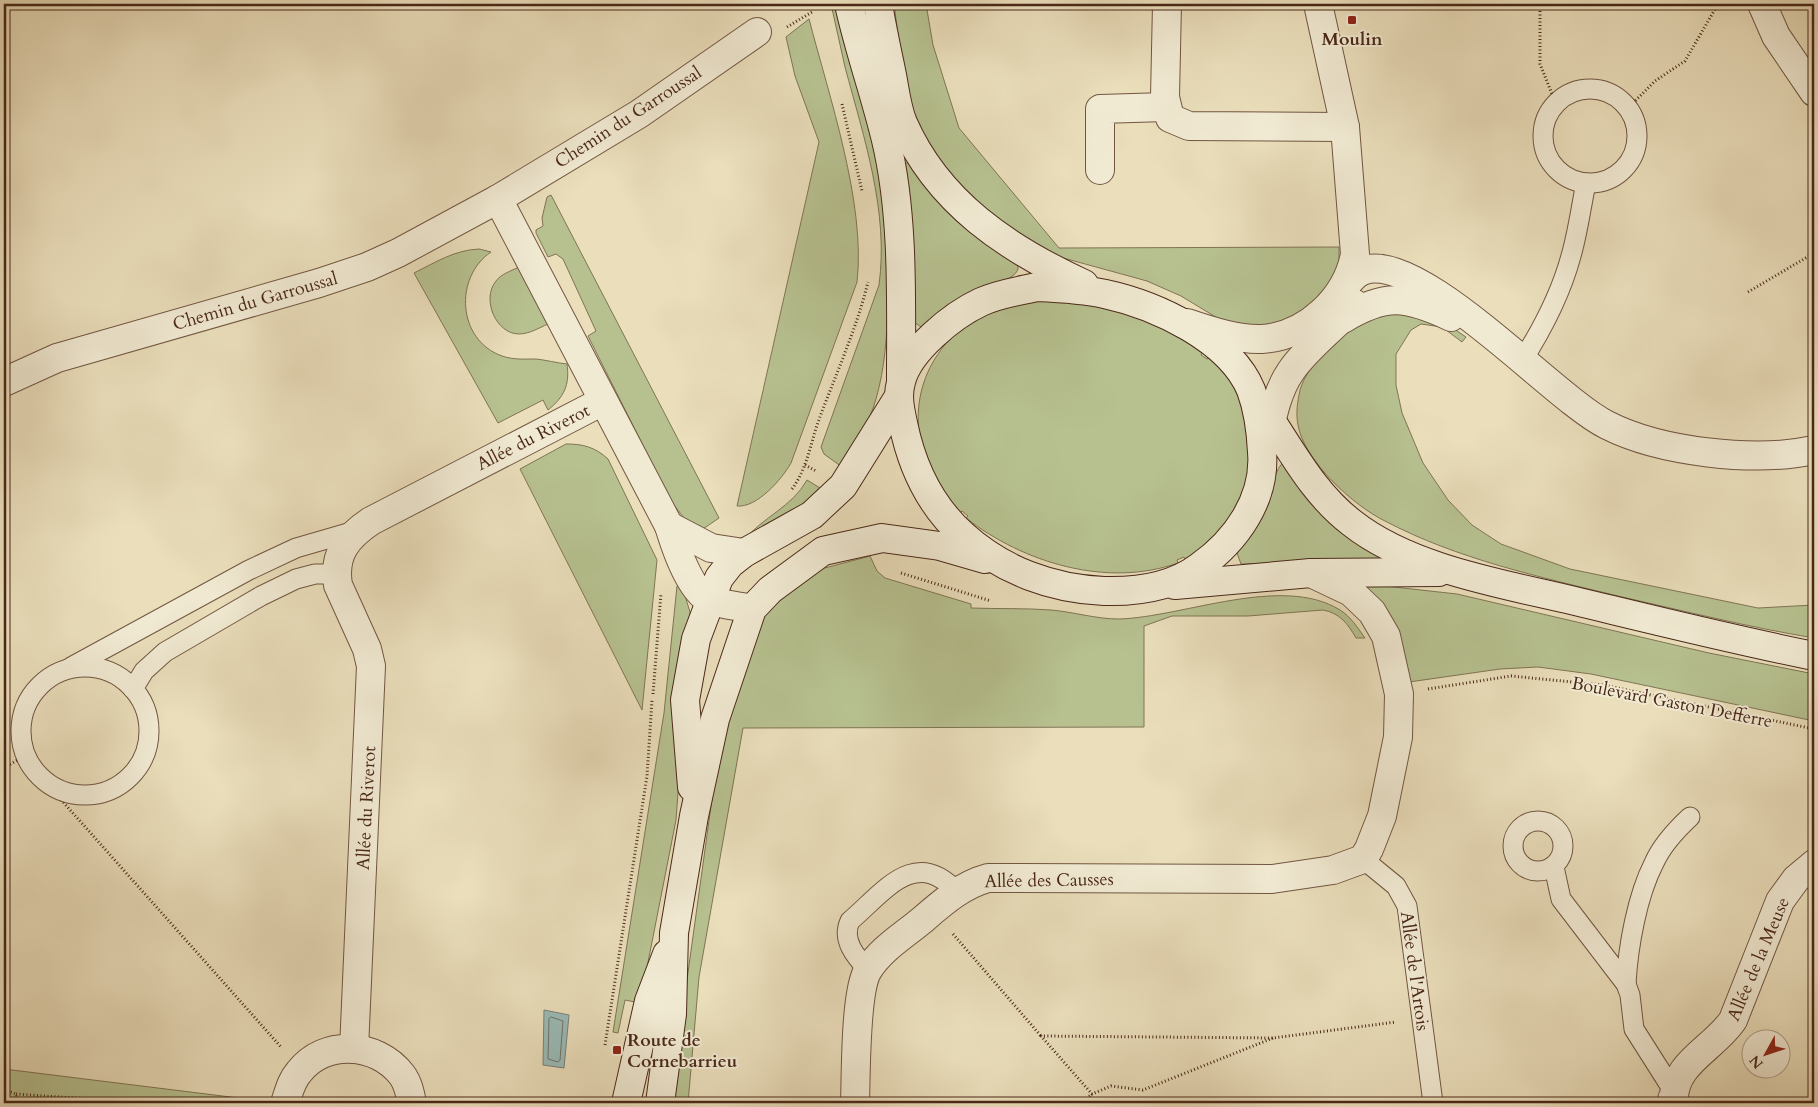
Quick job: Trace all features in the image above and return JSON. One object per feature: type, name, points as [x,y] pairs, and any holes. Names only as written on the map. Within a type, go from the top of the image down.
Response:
[{"type":"street","points":[[848,4],[886,140],[895,195],[900,292],[900,389],[908,449],[925,490],[942,514],[966,538],[1008,566]]},
{"type":"street","points":[[1167,4],[1166,107],[1170,118],[1189,126],[1345,127]]},
{"type":"street","points":[[1318,4],[1345,127],[1349,170],[1355,254],[1341,307]]},
{"type":"street","points":[[1762,4],[1776,36],[1814,92]]},
{"type":"street","points":[[880,8],[903,122],[924,161],[942,186],[962,209],[1010,245],[1037,262],[1106,294]]},
{"type":"street","name":"Chemin du Garroussal","points":[[4,382],[57,358],[367,267],[398,253],[498,198],[639,114],[757,32]]},
{"type":"street","points":[[1100,170],[1100,109],[1166,107]]},
{"type":"street","points":[[1349,170],[1370,251],[1371,269]]},
{"type":"street","points":[[498,198],[669,526],[679,557],[700,592],[709,599],[752,609]]},
{"type":"street","points":[[1166,586],[1192,573],[1214,556],[1240,528],[1258,494],[1263,459],[1272,421],[1290,372],[1319,340],[1341,307],[1356,274],[1371,269],[1397,273],[1432,290],[1456,306],[1578,407],[1604,424],[1650,442],[1674,448],[1727,453],[1781,453],[1814,450]]},
{"type":"street","points":[[694,816],[685,700],[696,639],[709,599],[719,578],[744,553],[812,514],[843,486],[900,389],[919,350],[942,326],[982,301],[1037,287],[1071,288],[1106,294],[1141,304],[1175,319],[1221,334],[1260,339],[1274,337],[1304,325],[1331,304],[1341,307],[1399,300],[1431,307],[1487,332]]},
{"type":"street","points":[[1175,319],[1202,335],[1226,355],[1241,372],[1308,478],[1351,523],[1395,549],[1453,572],[1741,641],[1814,656]]},
{"type":"street","points":[[1251,390],[1261,432],[1263,459]]},
{"type":"street","name":"Allée du Riverot","points":[[354,1049],[371,666],[367,649],[342,596],[336,574],[339,554],[349,537],[358,530],[502,452],[603,401]]},
{"type":"street","points":[[669,526],[711,548],[744,553]]},
{"type":"street","points":[[660,1103],[672,1014],[674,934],[694,816],[715,719],[752,609],[770,590],[823,551],[882,538],[940,546],[1008,566],[1044,582],[1084,590],[1120,591],[1311,573],[1453,572]]},
{"type":"street","points":[[1311,573],[1352,592],[1372,612],[1386,636],[1400,694],[1398,737],[1382,816],[1369,850],[1363,859]]},
{"type":"street","name":"Allée des Causses","points":[[855,1103],[861,991],[868,970],[881,955],[957,892],[988,878],[1272,879],[1333,870],[1363,859]]},
{"type":"street","name":"Allée de la Meuse","points":[[1670,1100],[1682,1072],[1718,1039],[1734,1020],[1780,901],[1796,879],[1814,864]]},
{"type":"street","points":[[626,1103],[649,1001],[674,934]]},
{"type":"street","points":[[285,1103],[292,1082],[300,1070],[316,1056],[337,1048],[368,1050],[385,1059],[401,1074],[412,1103]]},
{"type":"lane","points":[[1589,89],[1602,90],[1617,97],[1628,108],[1635,123],[1637,146],[1628,165],[1608,181],[1586,183],[1565,177],[1549,160],[1542,141],[1546,117],[1556,104],[1577,91],[1589,89]]},
{"type":"lane","points":[[1522,361],[1539,334],[1560,289],[1571,255],[1586,183]]},
{"type":"lane","name":"Allée du Riverot","points":[[69,668],[89,667],[111,672],[134,689],[145,708],[149,720],[149,742],[144,757],[132,776],[114,789],[93,796],[68,794],[48,784],[34,771],[26,755],[20,730],[22,716],[31,695],[48,678],[272,559],[296,548],[358,530]]},
{"type":"lane","points":[[134,689],[144,671],[165,652],[261,596],[296,579],[315,574],[336,574]]},
{"type":"lane","points":[[1626,984],[1627,964],[1641,899],[1654,862],[1675,831],[1690,818]]},
{"type":"lane","name":"Allée de l'Artois","points":[[1363,859],[1396,886],[1407,906],[1433,1103]]},
{"type":"lane","points":[[1554,867],[1561,899],[1626,984],[1630,995],[1634,1029],[1670,1100]]},
{"type":"lane","points":[[868,970],[848,941],[847,927],[850,921],[901,878],[911,872],[921,871],[932,874],[949,882],[957,892]]},
{"type":"path","points":[[1540,4],[1540,64],[1556,104]]},
{"type":"path","points":[[1628,108],[1655,81],[1685,61],[1718,4]]},
{"type":"path","points":[[841,97],[863,199]]},
{"type":"path","points":[[1748,292],[1814,253]]},
{"type":"path","points":[[805,465],[817,427],[853,331],[868,282],[868,274]]},
{"type":"path","points":[[894,569],[907,576],[991,601]]},
{"type":"path","points":[[605,1048],[606,1030],[648,776],[662,588]]},
{"type":"path","name":"Boulevard Gaston Defferre","points":[[1420,691],[1511,676],[1603,685],[1814,728]]},
{"type":"path","points":[[4,768],[26,755]]},
{"type":"path","points":[[48,784],[300,1070]]},
{"type":"path","points":[[933,911],[1092,1094]]},
{"type":"path","points":[[1041,1036],[1273,1038],[1422,1019]]},
{"type":"path","points":[[1081,1103],[1092,1094],[1111,1086],[1143,1090],[1273,1038]]},
{"type":"path","points":[[4,1090],[16,1094],[148,1103]]},
{"type":"path","points":[[16,1094],[17,1103]]},
{"type":"green space","points":[[831,4],[842,4],[866,100],[880,175],[888,259],[887,327],[879,387],[866,426],[842,467],[824,454],[821,447],[879,285],[881,230],[873,175]]},
{"type":"green space","points":[[894,4],[926,4],[933,45],[959,128],[1059,248],[1339,247],[1339,266],[1332,285],[1298,318],[1258,329],[1224,322],[1181,296],[1147,281],[1056,256],[1033,245],[966,196],[929,146],[906,96]]},
{"type":"green space","points":[[809,19],[844,150],[851,185],[858,251],[857,282],[791,463],[782,477],[761,497],[745,505],[737,506],[819,142],[795,76],[786,37]]},
{"type":"green space","points":[[910,162],[1018,265],[1016,273],[1012,276],[973,290],[952,304],[926,326],[921,327],[914,322],[904,164]]},
{"type":"green space","points":[[551,195],[719,518],[700,531],[690,526],[671,501],[588,336],[596,331],[563,259],[556,254],[548,257],[536,233],[536,230],[543,226],[542,218],[547,197]]},
{"type":"green space","points":[[479,249],[491,252],[479,263],[471,277],[466,292],[469,323],[476,337],[487,348],[502,356],[515,359],[540,359],[567,364],[568,378],[565,390],[548,410],[543,400],[498,423],[414,273],[454,254]]},
{"type":"green space","points":[[519,267],[548,324],[523,334],[511,332],[498,322],[493,314],[490,297],[496,281],[506,273]]},
{"type":"green space","points":[[1041,299],[1064,300],[1106,307],[1146,320],[1184,339],[1203,352],[1201,355],[1207,359],[1209,358],[1227,376],[1236,389],[1245,413],[1250,438],[1250,462],[1246,486],[1237,508],[1224,528],[1207,545],[1185,559],[1184,557],[1177,560],[1178,563],[1151,570],[1123,573],[1095,572],[1067,567],[1040,559],[1014,548],[989,534],[966,518],[968,516],[962,511],[960,513],[941,489],[927,464],[920,438],[918,411],[923,385],[934,360],[951,338],[975,318],[977,320],[994,309]]},
{"type":"green space","points":[[1401,310],[1445,323],[1466,337],[1462,342],[1442,327],[1421,324],[1411,330],[1396,354],[1396,385],[1402,413],[1423,463],[1448,500],[1472,525],[1501,544],[1570,569],[1758,608],[1814,605],[1814,638],[1692,613],[1499,566],[1412,534],[1373,514],[1345,494],[1320,467],[1302,439],[1298,425],[1297,410],[1302,385],[1314,363],[1342,335],[1365,320]]},
{"type":"green space","points":[[566,444],[588,447],[608,459],[657,560],[642,710],[520,469]]},
{"type":"green space","points":[[1283,463],[1405,558],[1241,564],[1237,553],[1262,516],[1277,471]]},
{"type":"green space","points":[[807,480],[825,491],[744,540],[794,498]]},
{"type":"green space","points":[[870,556],[877,571],[885,578],[971,604],[971,608],[1051,610],[1119,619],[1145,617],[1232,600],[1262,596],[1290,596],[1317,600],[1340,610],[1351,619],[1365,638],[1356,638],[1339,616],[1323,610],[1248,616],[1172,616],[1144,626],[1144,727],[743,728],[699,977],[688,1103],[670,1103],[720,741],[747,642],[767,613],[795,586],[821,569]]},
{"type":"green space","points":[[1358,583],[1457,594],[1709,653],[1814,674],[1814,721],[1591,674],[1538,667],[1500,669],[1409,682]]},
{"type":"green space","points":[[677,586],[682,586],[690,612],[690,629],[676,820],[640,1003],[625,1000],[618,1033],[613,1032],[664,713]]},
{"type":"green space","points":[[4,1069],[279,1103],[4,1103]]},
{"type":"water","points":[[544,1010],[569,1015],[564,1068],[543,1065]]},
{"type":"place","name":"Moulin","points":[[1352,20]]},
{"type":"place","name":"Route de Cornebarrieu","points":[[617,1050]]}]
